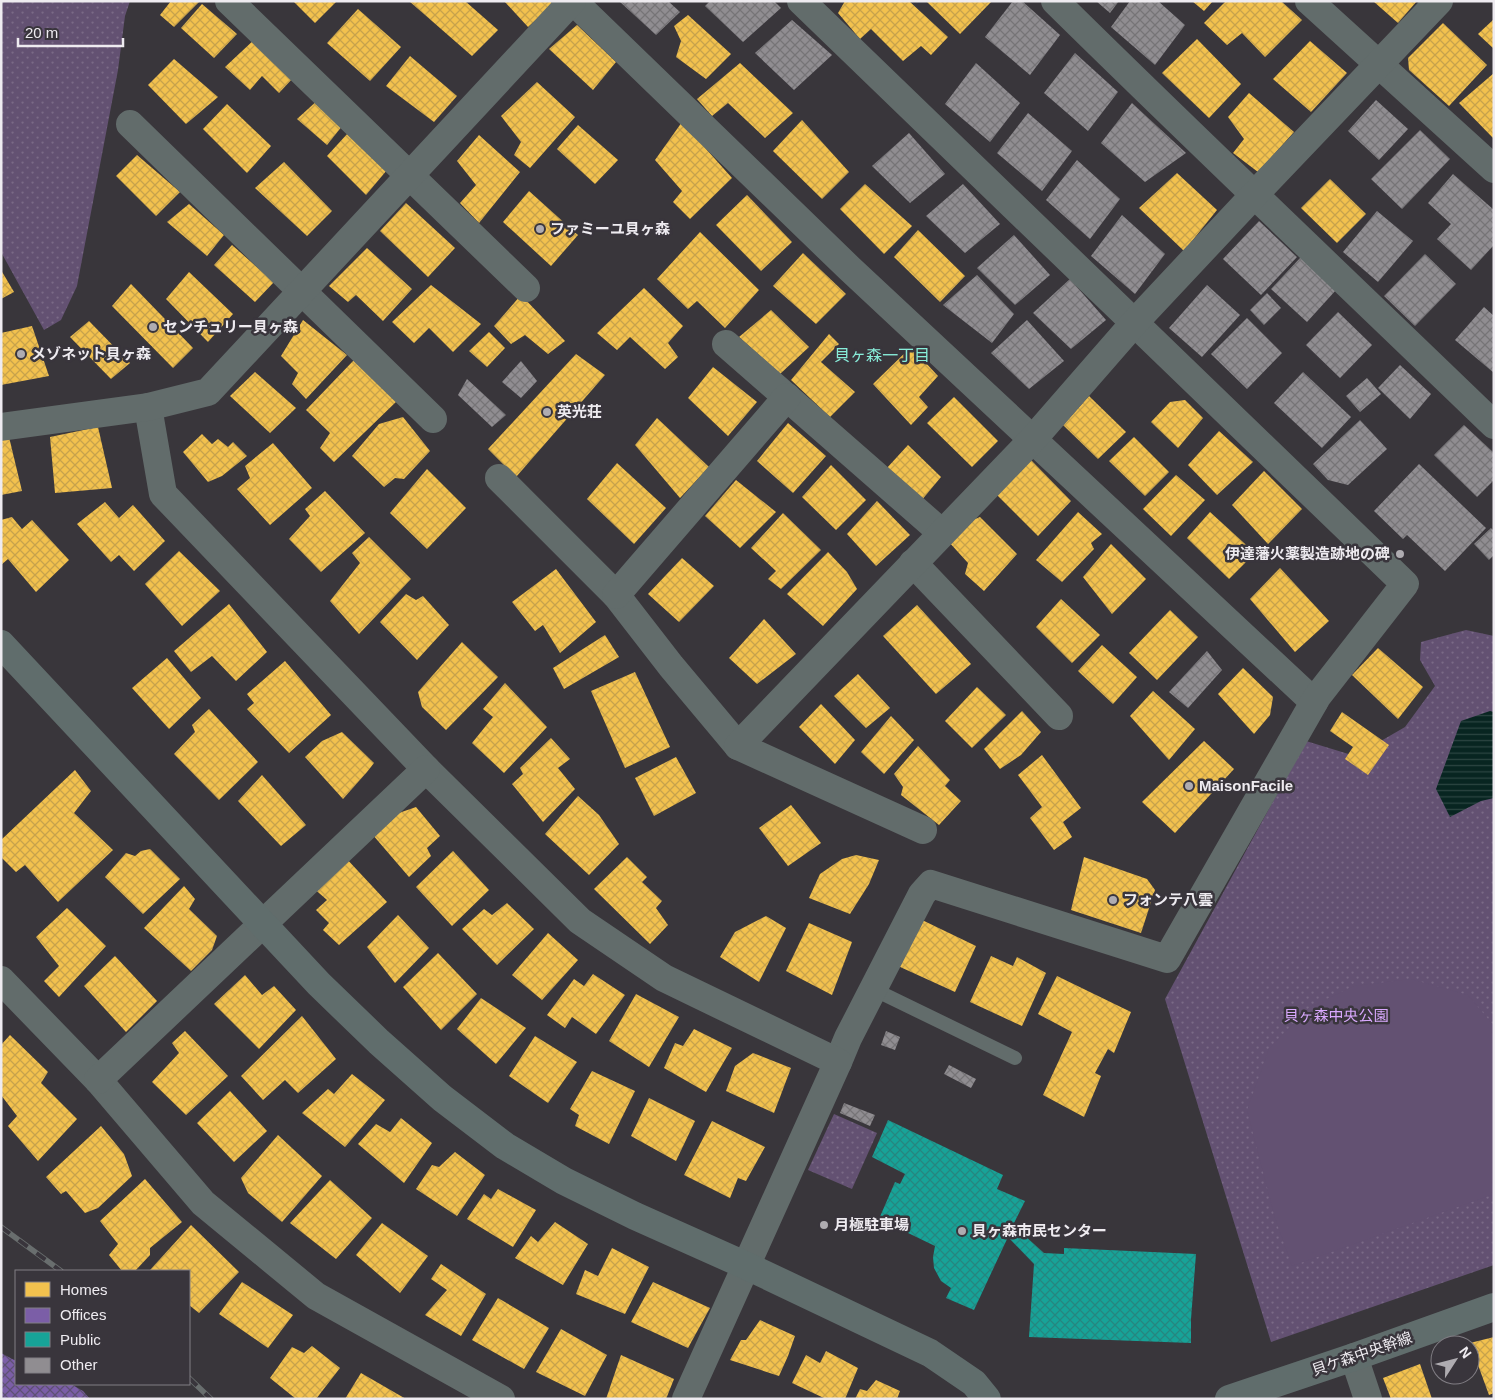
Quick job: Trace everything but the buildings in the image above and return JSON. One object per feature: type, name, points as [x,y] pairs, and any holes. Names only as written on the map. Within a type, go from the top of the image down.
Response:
[{"type":"street","points":[[229,1],[526,288]]},
{"type":"street","points":[[1,427],[148,407],[208,392],[573,1],[842,261],[1314,702]]},
{"type":"street","points":[[686,1399],[848,1038],[922,894],[931,884],[1167,959],[1314,702],[1405,584],[801,1]]},
{"type":"street","points":[[1055,1],[1171,116],[1255,194],[1494,425]]},
{"type":"street","points":[[1309,1],[1494,169]]},
{"type":"street","points":[[738,746],[1033,439],[1135,322],[1440,1]]},
{"type":"street","points":[[130,124],[433,419]]},
{"type":"street","points":[[726,344],[942,533]]},
{"type":"street","points":[[616,595],[787,397]]},
{"type":"street","points":[[148,407],[163,494],[426,769],[580,920],[664,978],[838,1062]]},
{"type":"street","points":[[499,478],[616,595],[671,666],[738,746],[923,830]]},
{"type":"street","points":[[913,563],[1058,716]]},
{"type":"street","points":[[1,644],[319,984],[379,1042],[442,1098],[505,1146],[564,1181],[930,1353],[974,1383],[987,1399]]},
{"type":"street","points":[[98,1080],[426,769]]},
{"type":"street","points":[[1,980],[98,1080],[203,1203],[316,1296],[501,1399]]},
{"type":"street","name":"貝ケ森中央幹線","points":[[1229,1399],[1494,1307]]},
{"type":"street","points":[[1354,1357],[1368,1399]]},
{"type":"lane","points":[[873,989],[1015,1058]]},
{"type":"green space","points":[[1,1],[130,1],[125,16],[118,70],[77,286],[61,320],[44,330],[1,252]]},
{"type":"green space","name":"貝ヶ森中央公園","points":[[1466,630],[1494,636],[1494,1265],[1271,1342],[1165,999],[1306,741],[1355,756],[1405,727],[1435,686],[1420,660],[1421,642]]},
{"type":"green space","points":[[1411,979],[1468,995],[1494,1026],[1494,1194],[1292,1266],[1275,1218],[1247,1110],[1269,1049],[1310,1007],[1354,986]]},
{"type":"green space","points":[[834,1114],[877,1133],[852,1189],[808,1170]]},
{"type":"shaded area","points":[[1490,711],[1494,712],[1494,798],[1481,801],[1450,817],[1436,789],[1461,721]]},
{"type":"railway","points":[[1,1227],[60,1270]]},
{"type":"railway","points":[[190,1379],[211,1399]]},
{"type":"place","name":"ファミーユ貝ヶ森","points":[[540,229]]},
{"type":"place","name":"センチュリー貝ヶ森","points":[[153,327]]},
{"type":"place","name":"メゾネット貝ヶ森","points":[[21,354]]},
{"type":"place","name":"英光荘","points":[[547,412]]},
{"type":"place","name":"伊達藩火薬製造跡地の碑","points":[[1400,554]]},
{"type":"place","name":"MaisonFacile","points":[[1189,786]]},
{"type":"place","name":"フォンテ八雲","points":[[1113,900]]},
{"type":"place","name":"月極駐車場","points":[[824,1225]]},
{"type":"place","name":"貝ヶ森市民センター","points":[[962,1231]]},
{"type":"district","name":"貝ヶ森一丁目","points":[[882,355]]}]
